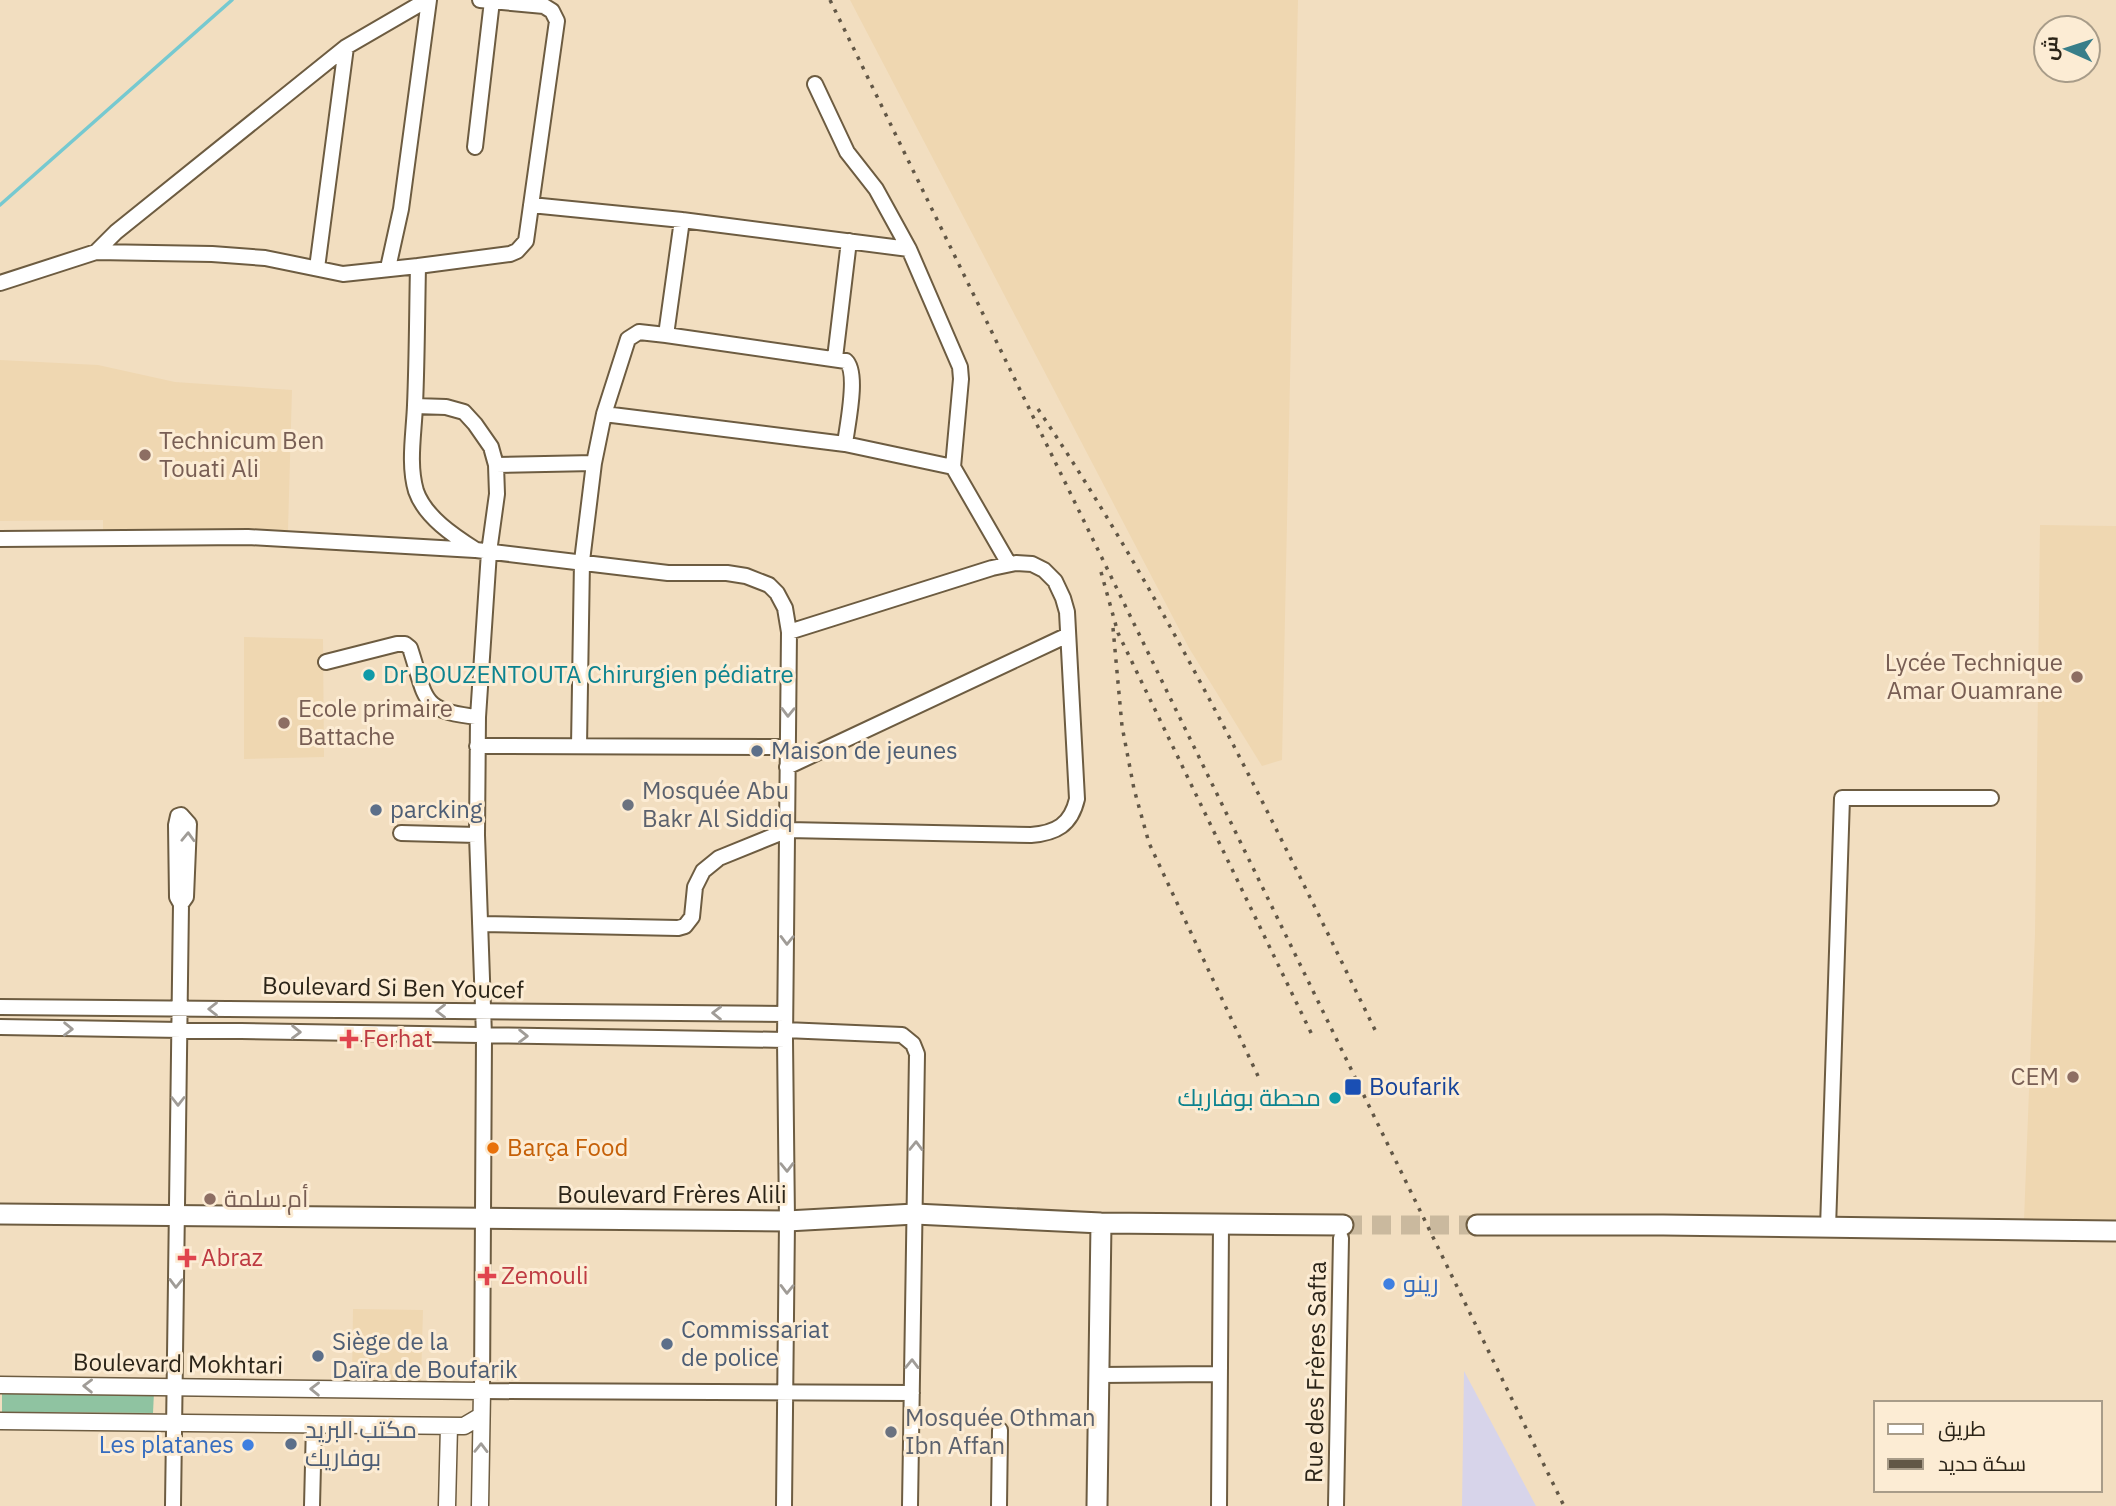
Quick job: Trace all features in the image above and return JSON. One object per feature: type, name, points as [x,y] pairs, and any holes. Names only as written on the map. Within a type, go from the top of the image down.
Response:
[{"type":"main road","name":"Boulevard Frères Alili","points":[[0,1214],[788,1220],[915,1214],[1101,1223],[1221,1224],[1342,1231]]},
{"type":"main road","points":[[1097,1506],[1101,1223]]},
{"type":"main road","points":[[1477,1226],[2116,1231]]},
{"type":"street","points":[[96,251],[346,47],[428,0]]},
{"type":"street","points":[[388,268],[401,209],[428,0]]},
{"type":"street","points":[[3,277],[96,251],[265,258],[355,274],[517,251],[526,241],[557,22],[552,11],[544,6],[486,1],[475,147]]},
{"type":"street","points":[[317,268],[346,47]]},
{"type":"street","points":[[815,84],[848,152],[876,189],[909,249],[960,367],[954,467],[1009,564]]},
{"type":"street","points":[[531,205],[681,220],[909,249]]},
{"type":"street","points":[[666,335],[681,220]]},
{"type":"street","points":[[835,358],[849,241]]},
{"type":"street","points":[[418,266],[412,458],[416,492],[433,517],[458,539],[483,551]]},
{"type":"street","points":[[579,746],[582,561],[594,463],[604,414],[628,339],[639,332],[666,335],[835,358],[850,365],[853,377],[845,444]]},
{"type":"street","points":[[415,406],[446,407],[464,412],[491,447],[496,466],[497,494],[483,551],[477,746],[477,835],[484,1036],[480,1506]]},
{"type":"street","points":[[604,414],[845,444],[954,467]]},
{"type":"street","points":[[496,466],[594,463]]},
{"type":"street","points":[[0,539],[248,537],[483,551],[668,573],[727,573],[746,576],[769,585],[777,593],[785,608],[789,626],[785,1014],[788,1220],[784,1506]]},
{"type":"street","points":[[480,924],[685,926],[692,918],[695,887],[703,871],[719,858],[788,830],[1031,835],[1045,834],[1064,825],[1070,818],[1077,799],[1065,605],[1055,582],[1044,570],[1032,564],[1009,564],[789,626]]},
{"type":"street","points":[[787,766],[1068,635]]},
{"type":"street","points":[[326,662],[397,643],[405,644],[410,648],[426,699],[442,711],[478,717]]},
{"type":"street","points":[[477,746],[787,747]]},
{"type":"street","points":[[1828,1228],[1842,797],[1991,798]]},
{"type":"street","points":[[173,1506],[181,904],[177,897],[176,825],[178,816],[181,815],[189,824],[186,897],[181,904]]},
{"type":"street","points":[[401,833],[477,835]]},
{"type":"street","name":"Boulevard Si Ben Youcef","points":[[0,1007],[785,1014]]},
{"type":"street","name":"Boulevard Si Ben Youcef","points":[[0,1027],[484,1036],[895,1034],[906,1037],[917,1054],[915,1214]]},
{"type":"street","points":[[910,1506],[915,1214]]},
{"type":"street","points":[[1219,1506],[1221,1224]]},
{"type":"street","name":"Rue des Frères Safta","points":[[1336,1506],[1342,1231]]},
{"type":"street","points":[[1099,1375],[1219,1374]]},
{"type":"street","name":"Boulevard Mokhtari","points":[[0,1385],[482,1391]]},
{"type":"street","points":[[482,1391],[912,1393]]},
{"type":"street","points":[[0,1421],[464,1426],[481,1416]]},
{"type":"street","points":[[312,1506],[314,1424]]},
{"type":"street","points":[[447,1506],[449,1426]]},
{"type":"street","points":[[999,1506],[1000,1430]]},
{"type":"shaded area","points":[[850,0],[1298,0],[1282,760],[1262,766],[1189,648]]},
{"type":"shaded area","name":"Technicum Ben Touati Ali","points":[[0,360],[98,365],[175,382],[292,390],[288,530],[103,530],[103,520],[0,521]]},
{"type":"shaded area","points":[[2040,525],[2116,526],[2116,1220],[2024,1220],[2035,934]]},
{"type":"shaded area","name":"Ecole primaire Battache","points":[[244,637],[323,639],[324,757],[244,759]]},
{"type":"shaded area","points":[[353,1309],[423,1310],[421,1381],[352,1380]]},
{"type":"shaded area","points":[[1464,1371],[1536,1506],[1462,1506]]},
{"type":"green space","points":[[2,1391],[154,1392],[153,1413],[2,1412]]},
{"type":"waterway","points":[[0,205],[232,0]]},
{"type":"tunnel","points":[[1343,1225],[1477,1225]]},
{"type":"railway","points":[[830,0],[1564,1506]]},
{"type":"railway","points":[[1038,409],[1132,560],[1176,638],[1259,796],[1378,1036]]},
{"type":"railway","points":[[1101,572],[1118,633],[1314,1039]]},
{"type":"railway","points":[[1113,628],[1122,726],[1134,789],[1149,843],[1258,1076]]},
{"type":"place","name":"Technicum Ben Touati Ali","points":[[145,455]]},
{"type":"place","name":"Dr BOUZENTOUTA Chirurgien pédiatre","points":[[369,675]]},
{"type":"place","name":"Lycée Technique Amar Ouamrane","points":[[2077,677]]},
{"type":"place","name":"Ecole primaire Battache","points":[[284,723]]},
{"type":"place","name":"Maison de jeunes","points":[[757,751]]},
{"type":"place","name":"Mosquée Abu Bakr Al Siddiq","points":[[628,805]]},
{"type":"place","name":"parcking","points":[[376,810]]},
{"type":"place","name":"Ferhat","points":[[349,1039]]},
{"type":"place","name":"CEM","points":[[2073,1077]]},
{"type":"place","name":"Boufarik","points":[[1353,1087]]},
{"type":"place","name":"محطة بوفاريك","points":[[1335,1098]]},
{"type":"place","name":"Barça Food","points":[[493,1148]]},
{"type":"place","name":"أم سلمة","points":[[210,1199]]},
{"type":"place","name":"Abraz","points":[[187,1258]]},
{"type":"place","name":"Zemouli","points":[[487,1276]]},
{"type":"place","name":"رينو","points":[[1389,1284]]},
{"type":"place","name":"Commissariat de police","points":[[667,1344]]},
{"type":"place","name":"Siège de la Daïra de Boufarik","points":[[318,1356]]},
{"type":"place","name":"Mosquée Othman Ibn Affan","points":[[891,1432]]},
{"type":"place","name":"مكتب البريد بوفاريك","points":[[291,1444]]},
{"type":"place","name":"Les platanes","points":[[248,1445]]}]
